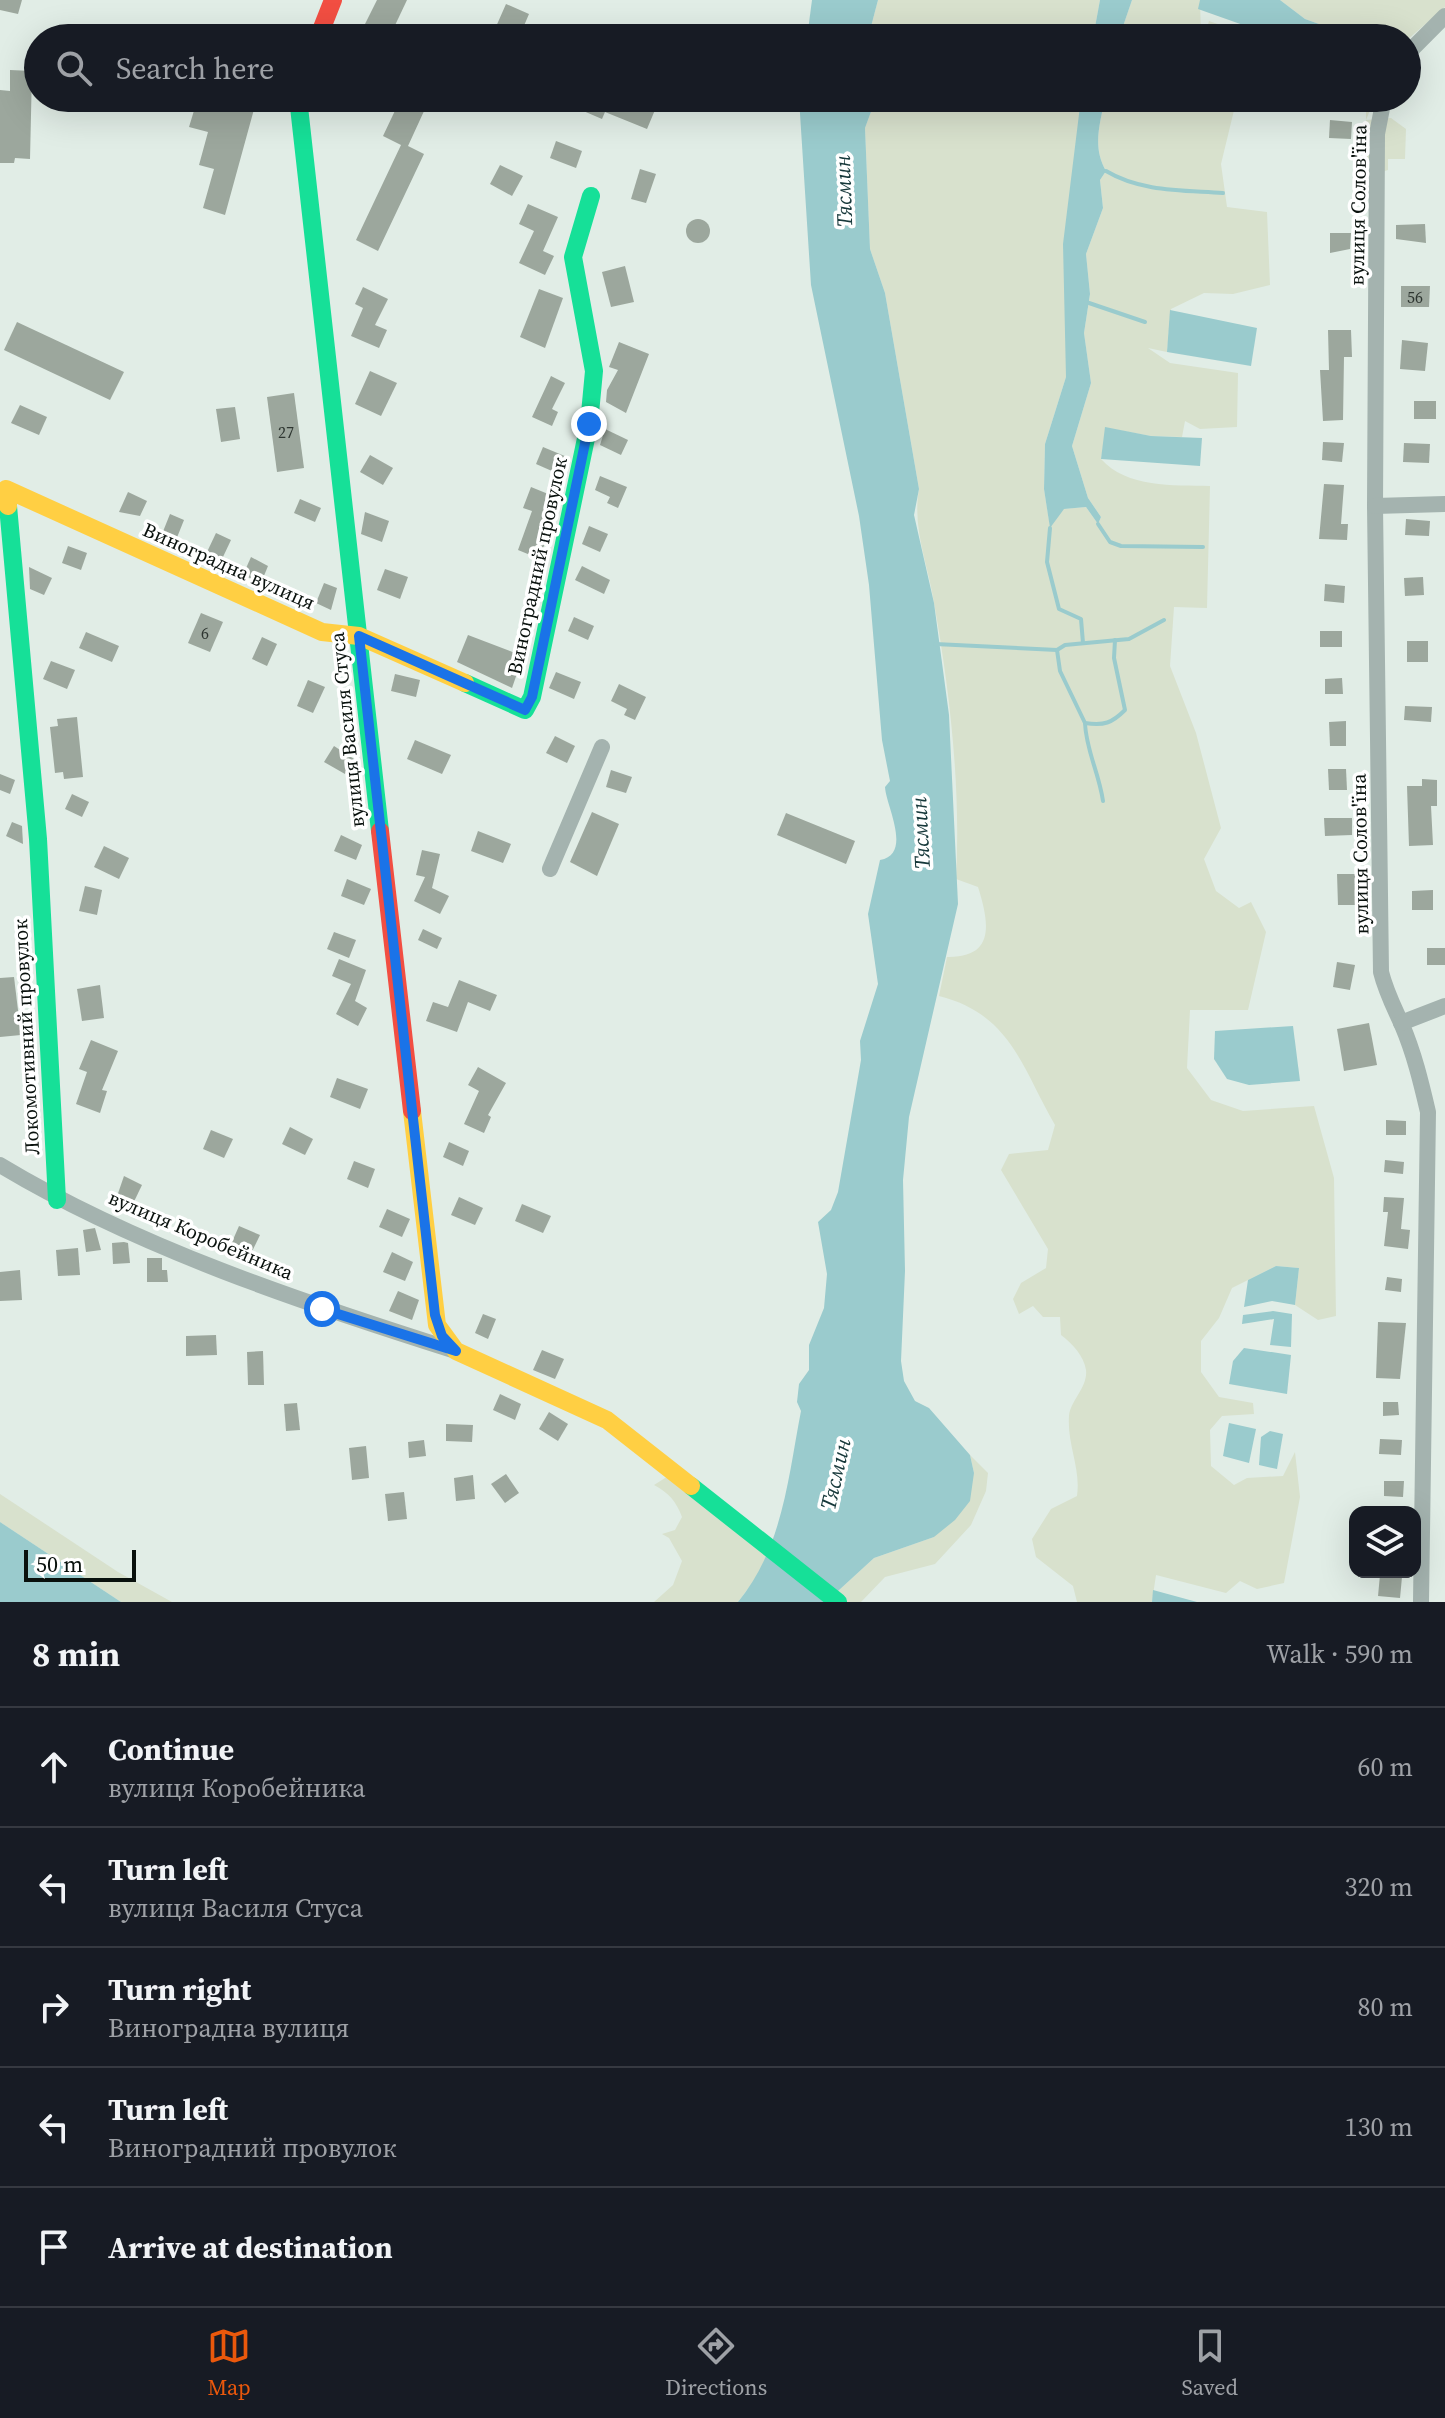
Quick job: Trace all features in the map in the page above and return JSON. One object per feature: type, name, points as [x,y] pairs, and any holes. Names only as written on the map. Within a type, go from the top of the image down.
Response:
[{"type":"street","points":[[324,24],[333,0]]},
{"type":"street","points":[[1421,40],[1445,16]]},
{"type":"street","name":"вулиця Василя Стуса","points":[[297,112],[435,1315],[442,1336],[456,1351]]},
{"type":"street","name":"вулиця Солов'їна","points":[[1381,112],[1377,134],[1375,506],[1381,972],[1388,999],[1401,1023],[1428,1112],[1421,1602]]},
{"type":"street","name":"Виноградний провулок","points":[[525,710],[532,697],[589,424],[594,371],[573,257],[591,196]]},
{"type":"street","name":"Виноградна вулиця","points":[[6,489],[322,632],[359,636],[525,710]]},
{"type":"street","name":"Локомотивний провулок","points":[[6,489],[38,839],[57,1200]]},
{"type":"street","points":[[1375,506],[1445,504]]},
{"type":"street","points":[[550,869],[602,747]]},
{"type":"street","points":[[1401,1023],[1445,1006]]},
{"type":"street","name":"вулиця Коробейника","points":[[0,1165],[57,1200],[322,1309],[456,1351],[607,1420],[838,1602]]},
{"type":"green space","points":[[878,0],[1100,0],[1096,24],[872,24]]},
{"type":"green space","points":[[1132,0],[1200,0],[1201,24],[1124,24]]},
{"type":"green space","points":[[1280,0],[1445,0],[1445,7],[1421,28],[1421,24],[1319,24],[1305,19]]},
{"type":"green space","points":[[871,112],[1080,112],[1066,284],[1066,377],[1045,444],[1044,489],[1050,526],[1063,509],[1086,507],[1098,524],[1101,517],[1088,498],[1072,446],[1091,383],[1084,333],[1090,294],[1086,254],[1103,208],[1100,180],[1106,171],[1099,153],[1098,135],[1102,112],[1234,112],[1221,164],[1227,207],[1267,212],[1270,285],[1233,294],[1204,293],[1171,309],[1167,352],[1148,348],[1170,363],[1238,373],[1237,427],[1200,429],[1185,421],[1182,437],[1151,436],[1106,428],[1101,459],[1137,480],[1166,485],[1210,486],[1207,608],[1174,607],[1170,666],[1196,733],[1221,828],[1204,859],[1216,891],[1239,908],[1251,902],[1266,932],[1248,1010],[1190,1010],[1187,1068],[1211,1100],[1243,1111],[1314,1106],[1334,1178],[1336,1316],[1318,1320],[1295,1305],[1299,1268],[1276,1266],[1232,1288],[1219,1318],[1201,1341],[1201,1372],[1219,1397],[1253,1403],[1254,1414],[1222,1416],[1210,1430],[1211,1466],[1234,1485],[1247,1478],[1283,1476],[1295,1452],[1300,1497],[1284,1583],[1257,1589],[1240,1581],[1226,1593],[1156,1575],[1152,1602],[1077,1602],[1073,1586],[1036,1557],[1032,1539],[1051,1509],[1077,1496],[1069,1416],[1086,1370],[1077,1350],[1061,1335],[1060,1317],[1043,1317],[1033,1306],[1019,1314],[1013,1299],[1021,1283],[1046,1268],[1048,1249],[1001,1170],[1009,1154],[1048,1150],[1055,1125],[1023,1064],[999,1030],[963,1004],[939,996],[947,957],[963,956],[981,945],[985,936],[985,913],[978,887],[956,879],[957,810],[945,671],[919,532],[919,489],[885,293],[870,249],[865,128]]},
{"type":"green space","points":[[1391,118],[1406,129],[1405,159],[1388,159],[1388,170],[1366,177],[1366,120]]},
{"type":"green space","points":[[970,1455],[988,1473],[986,1491],[971,1525],[935,1564],[885,1577],[861,1602],[826,1602],[874,1558],[934,1537],[974,1473]]},
{"type":"green space","points":[[673,1473],[770,1547],[759,1574],[738,1602],[654,1602],[673,1585],[682,1561],[669,1538],[662,1534],[675,1530],[682,1517],[671,1498],[654,1485]]},
{"type":"green space","points":[[0,1494],[118,1572],[172,1602],[121,1602],[0,1522]]},
{"type":"water","points":[[812,0],[878,0],[872,24],[809,24]]},
{"type":"water","points":[[1100,0],[1132,0],[1124,24],[1096,24]]},
{"type":"water","points":[[1200,0],[1280,0],[1305,19],[1319,24],[1240,24],[1198,9]]},
{"type":"water","name":"Тясмин","points":[[800,112],[871,112],[865,128],[870,249],[885,293],[919,489],[914,515],[934,603],[949,715],[958,904],[909,1117],[903,1180],[905,1271],[901,1361],[904,1381],[915,1401],[929,1408],[970,1455],[974,1473],[970,1501],[955,1520],[934,1537],[874,1558],[826,1602],[738,1602],[765,1558],[782,1511],[801,1411],[797,1402],[799,1384],[809,1370],[809,1345],[824,1308],[827,1274],[818,1222],[831,1210],[838,1192],[861,1060],[860,1041],[878,984],[868,914],[880,860],[890,856],[896,839],[885,787],[890,781],[882,740],[869,585],[859,516],[811,285]]},
{"type":"water","points":[[1079,112],[1102,112],[1098,144],[1106,171],[1100,180],[1103,208],[1086,254],[1090,294],[1084,333],[1091,383],[1072,446],[1088,498],[1101,517],[1098,524],[1086,507],[1064,509],[1050,528],[1044,489],[1045,444],[1066,377],[1063,244]]},
{"type":"water","points":[[1170,310],[1257,328],[1251,366],[1167,352]]},
{"type":"water","points":[[1105,427],[1151,436],[1202,438],[1200,466],[1101,459]]},
{"type":"water","points":[[1293,1026],[1300,1081],[1249,1085],[1227,1079],[1214,1059],[1215,1031]]},
{"type":"water","points":[[1276,1266],[1299,1268],[1295,1305],[1272,1301],[1244,1307],[1248,1280]]},
{"type":"water","points":[[1273,1311],[1292,1314],[1291,1347],[1270,1345],[1274,1319],[1242,1324],[1243,1315]]},
{"type":"water","points":[[1244,1348],[1291,1355],[1287,1394],[1229,1384],[1233,1361]]},
{"type":"water","points":[[1229,1423],[1256,1429],[1249,1463],[1223,1456]]},
{"type":"water","points":[[1270,1431],[1283,1434],[1277,1469],[1259,1465],[1261,1437]]},
{"type":"water","points":[[0,1522],[121,1602],[0,1602]]},
{"type":"water","points":[[1153,1590],[1197,1602],[1152,1602]]},
{"type":"building","points":[[0,0],[22,0],[18,14],[0,10]]},
{"type":"building","points":[[377,0],[407,0],[396,24],[365,24]]},
{"type":"building","points":[[506,4],[529,14],[525,24],[497,24]]},
{"type":"building","points":[[10,70],[24,71],[24,112],[31,112],[30,159],[15,158],[14,163],[0,163],[0,90],[10,91]]},
{"type":"building","points":[[194,112],[253,112],[225,215],[203,208],[214,169],[199,165],[208,132],[189,127]]},
{"type":"building","points":[[394,112],[424,112],[408,146],[424,154],[378,251],[356,240],[401,145],[383,136]]},
{"type":"building","points":[[586,112],[605,112],[602,119]]},
{"type":"building","points":[[605,112],[654,112],[647,129]]},
{"type":"building","points":[[1330,120],[1352,122],[1351,139],[1329,138]]},
{"type":"building","points":[[556,141],[582,151],[576,168],[550,158]]},
{"type":"building","points":[[500,165],[523,176],[512,196],[490,184]]},
{"type":"building","points":[[640,169],[656,174],[646,203],[631,199]]},
{"type":"building","points":[[528,204],[558,217],[543,251],[554,256],[545,275],[519,263],[534,231],[519,224]]},
{"type":"building","points":[[698,219],[706,223],[710,231],[706,239],[698,243],[690,239],[686,231],[690,223]]},
{"type":"building","points":[[1425,224],[1426,243],[1396,239],[1396,225]]},
{"type":"building","points":[[1330,233],[1351,233],[1350,249],[1330,253]]},
{"type":"building","points":[[625,266],[634,302],[611,307],[602,272]]},
{"type":"building","points":[[1401,286],[1430,286],[1429,307],[1401,307]]},
{"type":"building","points":[[363,287],[388,299],[375,325],[387,330],[379,348],[351,336],[363,308],[355,304]]},
{"type":"building","points":[[539,289],[563,298],[545,348],[520,337]]},
{"type":"building","points":[[17,322],[124,372],[110,400],[4,350]]},
{"type":"building","points":[[1328,330],[1351,330],[1352,357],[1344,357],[1343,420],[1323,421],[1320,370],[1329,370]]},
{"type":"building","points":[[1402,340],[1428,343],[1425,371],[1400,369]]},
{"type":"building","points":[[619,342],[649,354],[626,413],[606,402],[607,390],[618,370],[609,367]]},
{"type":"building","points":[[370,371],[397,383],[381,416],[355,404]]},
{"type":"building","points":[[551,376],[565,383],[552,409],[558,412],[552,426],[532,417]]},
{"type":"building","points":[[294,393],[304,468],[277,472],[267,397]]},
{"type":"building","points":[[1414,401],[1436,401],[1436,419],[1414,419]]},
{"type":"building","points":[[20,405],[47,417],[39,435],[11,423]]},
{"type":"building","points":[[235,407],[240,439],[221,442],[216,409]]},
{"type":"building","points":[[605,429],[628,440],[621,455],[600,445]]},
{"type":"building","points":[[1323,442],[1344,443],[1342,462],[1322,460]]},
{"type":"building","points":[[1404,443],[1430,444],[1429,463],[1403,462]]},
{"type":"building","points":[[543,447],[567,457],[561,475],[536,464]]},
{"type":"building","points":[[370,455],[393,468],[383,485],[360,472]]},
{"type":"building","points":[[600,476],[627,487],[618,508],[607,503],[610,497],[595,490]]},
{"type":"building","points":[[1324,484],[1344,485],[1341,524],[1348,524],[1347,540],[1319,539]]},
{"type":"building","points":[[531,487],[558,498],[540,559],[518,550],[532,511],[523,508]]},
{"type":"building","points":[[128,492],[147,501],[140,516],[119,512]]},
{"type":"building","points":[[300,499],[321,508],[315,522],[294,513]]},
{"type":"building","points":[[365,512],[389,521],[382,542],[361,534]]},
{"type":"building","points":[[170,514],[184,520],[176,540],[162,534]]},
{"type":"building","points":[[1406,519],[1430,521],[1429,536],[1405,535]]},
{"type":"building","points":[[589,526],[608,534],[600,552],[582,544]]},
{"type":"building","points":[[216,533],[231,540],[222,559],[207,552]]},
{"type":"building","points":[[68,546],[87,553],[81,570],[62,563]]},
{"type":"building","points":[[251,557],[268,566],[261,583],[243,575]]},
{"type":"building","points":[[582,566],[610,580],[604,594],[575,580]]},
{"type":"building","points":[[29,567],[52,578],[44,595],[30,589]]},
{"type":"building","points":[[385,569],[408,577],[400,599],[377,590]]},
{"type":"building","points":[[1423,577],[1424,595],[1405,596],[1404,578]]},
{"type":"building","points":[[324,583],[337,588],[331,610],[316,603]]},
{"type":"building","points":[[1325,584],[1345,586],[1344,603],[1324,601]]},
{"type":"building","points":[[201,613],[223,622],[210,652],[188,643]]},
{"type":"building","points":[[574,617],[594,626],[588,640],[568,631]]},
{"type":"building","points":[[1320,631],[1342,631],[1342,647],[1320,647]]},
{"type":"building","points":[[86,632],[119,646],[112,662],[79,648]]},
{"type":"building","points":[[468,635],[523,656],[512,688],[457,662]]},
{"type":"building","points":[[262,637],[277,644],[267,666],[252,659]]},
{"type":"building","points":[[1407,641],[1428,641],[1428,662],[1407,662]]},
{"type":"building","points":[[51,661],[75,670],[67,689],[43,679]]},
{"type":"building","points":[[556,672],[581,682],[574,699],[549,688]]},
{"type":"building","points":[[395,674],[420,680],[416,697],[391,691]]},
{"type":"building","points":[[1342,678],[1343,694],[1325,694],[1325,679]]},
{"type":"building","points":[[308,680],[325,687],[313,713],[297,706]]},
{"type":"building","points":[[619,684],[646,697],[635,720],[624,715],[627,709],[611,701]]},
{"type":"building","points":[[1405,706],[1432,707],[1431,722],[1404,720]]},
{"type":"building","points":[[77,717],[83,777],[64,779],[63,772],[55,773],[50,727],[58,726],[57,719]]},
{"type":"building","points":[[1346,721],[1346,746],[1330,746],[1329,722]]},
{"type":"building","points":[[555,736],[575,746],[567,763],[546,753]]},
{"type":"building","points":[[415,740],[451,755],[442,774],[407,759]]},
{"type":"building","points":[[334,746],[354,759],[345,774],[324,762]]},
{"type":"building","points":[[1328,769],[1346,769],[1347,790],[1329,790]]},
{"type":"building","points":[[611,770],[632,777],[626,793],[606,787]]},
{"type":"building","points":[[0,774],[15,780],[10,794],[0,790]]},
{"type":"building","points":[[1422,779],[1437,780],[1437,806],[1431,806],[1433,845],[1409,846],[1407,786],[1422,786]]},
{"type":"building","points":[[72,794],[89,802],[82,817],[65,809]]},
{"type":"building","points":[[592,812],[619,824],[597,876],[570,862]]},
{"type":"building","points":[[786,813],[855,841],[846,864],[777,835]]},
{"type":"building","points":[[1324,818],[1352,818],[1352,835],[1325,836]]},
{"type":"building","points":[[12,822],[22,826],[23,844],[6,836]]},
{"type":"building","points":[[478,831],[511,844],[503,863],[471,851]]},
{"type":"building","points":[[341,835],[362,845],[356,860],[334,851]]},
{"type":"building","points":[[104,846],[129,858],[119,879],[94,867]]},
{"type":"building","points":[[422,850],[440,854],[432,888],[449,896],[440,914],[414,901],[425,877],[416,875]]},
{"type":"building","points":[[1337,874],[1358,874],[1358,905],[1338,905]]},
{"type":"building","points":[[347,879],[371,889],[364,905],[341,896]]},
{"type":"building","points":[[85,886],[102,890],[97,915],[79,911]]},
{"type":"building","points":[[1433,890],[1433,910],[1412,910],[1412,891]]},
{"type":"building","points":[[423,929],[442,938],[437,949],[418,940]]},
{"type":"building","points":[[334,932],[356,940],[349,958],[327,949]]},
{"type":"building","points":[[1427,948],[1445,948],[1445,965],[1427,965]]},
{"type":"building","points":[[339,959],[366,970],[355,1001],[367,1008],[358,1026],[336,1014],[351,984],[332,976]]},
{"type":"building","points":[[1337,962],[1355,965],[1350,990],[1333,987]]},
{"type":"building","points":[[14,977],[21,1035],[0,1037],[0,978]]},
{"type":"building","points":[[459,980],[497,995],[490,1011],[468,1002],[457,1032],[426,1021],[433,1002],[448,1007]]},
{"type":"building","points":[[100,985],[104,1018],[82,1021],[77,989]]},
{"type":"building","points":[[1369,1023],[1377,1065],[1344,1071],[1337,1029]]},
{"type":"building","points":[[91,1040],[118,1051],[102,1090],[107,1091],[100,1113],[76,1104],[87,1072],[79,1069]]},
{"type":"building","points":[[478,1067],[506,1083],[488,1115],[491,1117],[484,1133],[464,1124],[479,1091],[468,1085]]},
{"type":"building","points":[[337,1078],[368,1089],[360,1109],[330,1097]]},
{"type":"building","points":[[1386,1120],[1406,1121],[1406,1135],[1386,1135]]},
{"type":"building","points":[[290,1127],[313,1139],[305,1155],[282,1144]]},
{"type":"building","points":[[211,1130],[233,1139],[224,1158],[203,1149]]},
{"type":"building","points":[[449,1142],[469,1151],[463,1166],[443,1157]]},
{"type":"building","points":[[1385,1160],[1404,1162],[1403,1174],[1384,1172]]},
{"type":"building","points":[[354,1161],[375,1169],[368,1188],[347,1179]]},
{"type":"building","points":[[124,1176],[142,1185],[129,1212],[114,1205]]},
{"type":"building","points":[[459,1197],[483,1208],[475,1225],[451,1215]]},
{"type":"building","points":[[1384,1197],[1404,1198],[1401,1229],[1410,1230],[1408,1249],[1384,1246],[1388,1212],[1383,1212]]},
{"type":"building","points":[[522,1204],[551,1216],[543,1233],[515,1221]]},
{"type":"building","points":[[387,1209],[410,1219],[402,1237],[379,1227]]},
{"type":"building","points":[[239,1226],[260,1235],[248,1260],[228,1251]]},
{"type":"building","points":[[95,1228],[101,1250],[86,1252],[83,1230]]},
{"type":"building","points":[[112,1243],[128,1243],[130,1263],[113,1264]]},
{"type":"building","points":[[78,1248],[80,1275],[58,1276],[56,1250]]},
{"type":"building","points":[[392,1252],[413,1262],[405,1281],[383,1272]]},
{"type":"building","points":[[147,1258],[162,1258],[162,1270],[167,1270],[168,1282],[147,1282]]},
{"type":"building","points":[[20,1270],[22,1300],[0,1301],[0,1272]]},
{"type":"building","points":[[1387,1277],[1402,1279],[1401,1292],[1385,1290]]},
{"type":"building","points":[[398,1291],[419,1300],[412,1320],[389,1311]]},
{"type":"building","points":[[483,1314],[496,1319],[488,1339],[475,1333]]},
{"type":"building","points":[[1378,1322],[1406,1323],[1400,1379],[1376,1378]]},
{"type":"building","points":[[216,1335],[217,1355],[186,1356],[186,1336]]},
{"type":"building","points":[[542,1350],[564,1359],[555,1379],[533,1370]]},
{"type":"building","points":[[263,1351],[264,1385],[248,1385],[247,1352]]},
{"type":"building","points":[[500,1394],[521,1404],[515,1420],[493,1410]]},
{"type":"building","points":[[1383,1402],[1398,1402],[1399,1415],[1383,1416]]},
{"type":"building","points":[[297,1403],[300,1430],[286,1431],[284,1404]]},
{"type":"building","points":[[549,1412],[568,1424],[558,1441],[539,1429]]},
{"type":"building","points":[[446,1424],[473,1425],[472,1442],[446,1441]]},
{"type":"building","points":[[1380,1439],[1402,1440],[1401,1455],[1379,1454]]},
{"type":"building","points":[[424,1440],[426,1456],[409,1458],[408,1442]]},
{"type":"building","points":[[366,1446],[369,1478],[352,1480],[349,1448]]},
{"type":"building","points":[[506,1474],[519,1493],[505,1503],[491,1484]]},
{"type":"building","points":[[473,1475],[475,1499],[456,1501],[454,1478]]},
{"type":"building","points":[[1384,1481],[1404,1481],[1403,1497],[1384,1496]]},
{"type":"building","points":[[404,1492],[407,1519],[388,1521],[385,1494]]},
{"type":"building","points":[[1380,1578],[1402,1578],[1400,1598],[1378,1596]]},
{"type":"waterway","points":[[1106,171],[1148,186],[1223,193]]},
{"type":"waterway","points":[[1089,303],[1145,322]]},
{"type":"waterway","points":[[1098,524],[1110,542],[1121,546],[1203,547]]},
{"type":"waterway","points":[[1050,528],[1047,562],[1059,609],[1081,619],[1083,643]]},
{"type":"waterway","points":[[935,644],[1057,650],[1065,645],[1129,639],[1164,620]]},
{"type":"waterway","points":[[1057,650],[1060,671],[1085,723],[1103,724],[1125,710],[1114,658],[1115,640]]},
{"type":"waterway","points":[[1085,723],[1103,801]]},
{"type":"traffic: fast","points":[[300,112],[380,831]]},
{"type":"traffic: fast","points":[[465,683],[525,710],[532,697],[589,424],[594,371],[573,257],[591,196]]},
{"type":"traffic: fast","points":[[8,506],[38,839],[57,1200]]},
{"type":"traffic: fast","points":[[691,1486],[838,1602]]},
{"type":"traffic: slow","points":[[8,506],[6,489],[322,632],[359,636],[465,683]]},
{"type":"traffic: slow","points":[[412,1111],[437,1325],[456,1351],[607,1420],[691,1486]]},
{"type":"traffic: jam","points":[[324,24],[333,0]]},
{"type":"traffic: jam","points":[[380,831],[412,1111]]},
{"type":"route","points":[[322,1309],[456,1351],[442,1336],[435,1315],[359,636],[525,710],[532,697],[589,424]]}]
